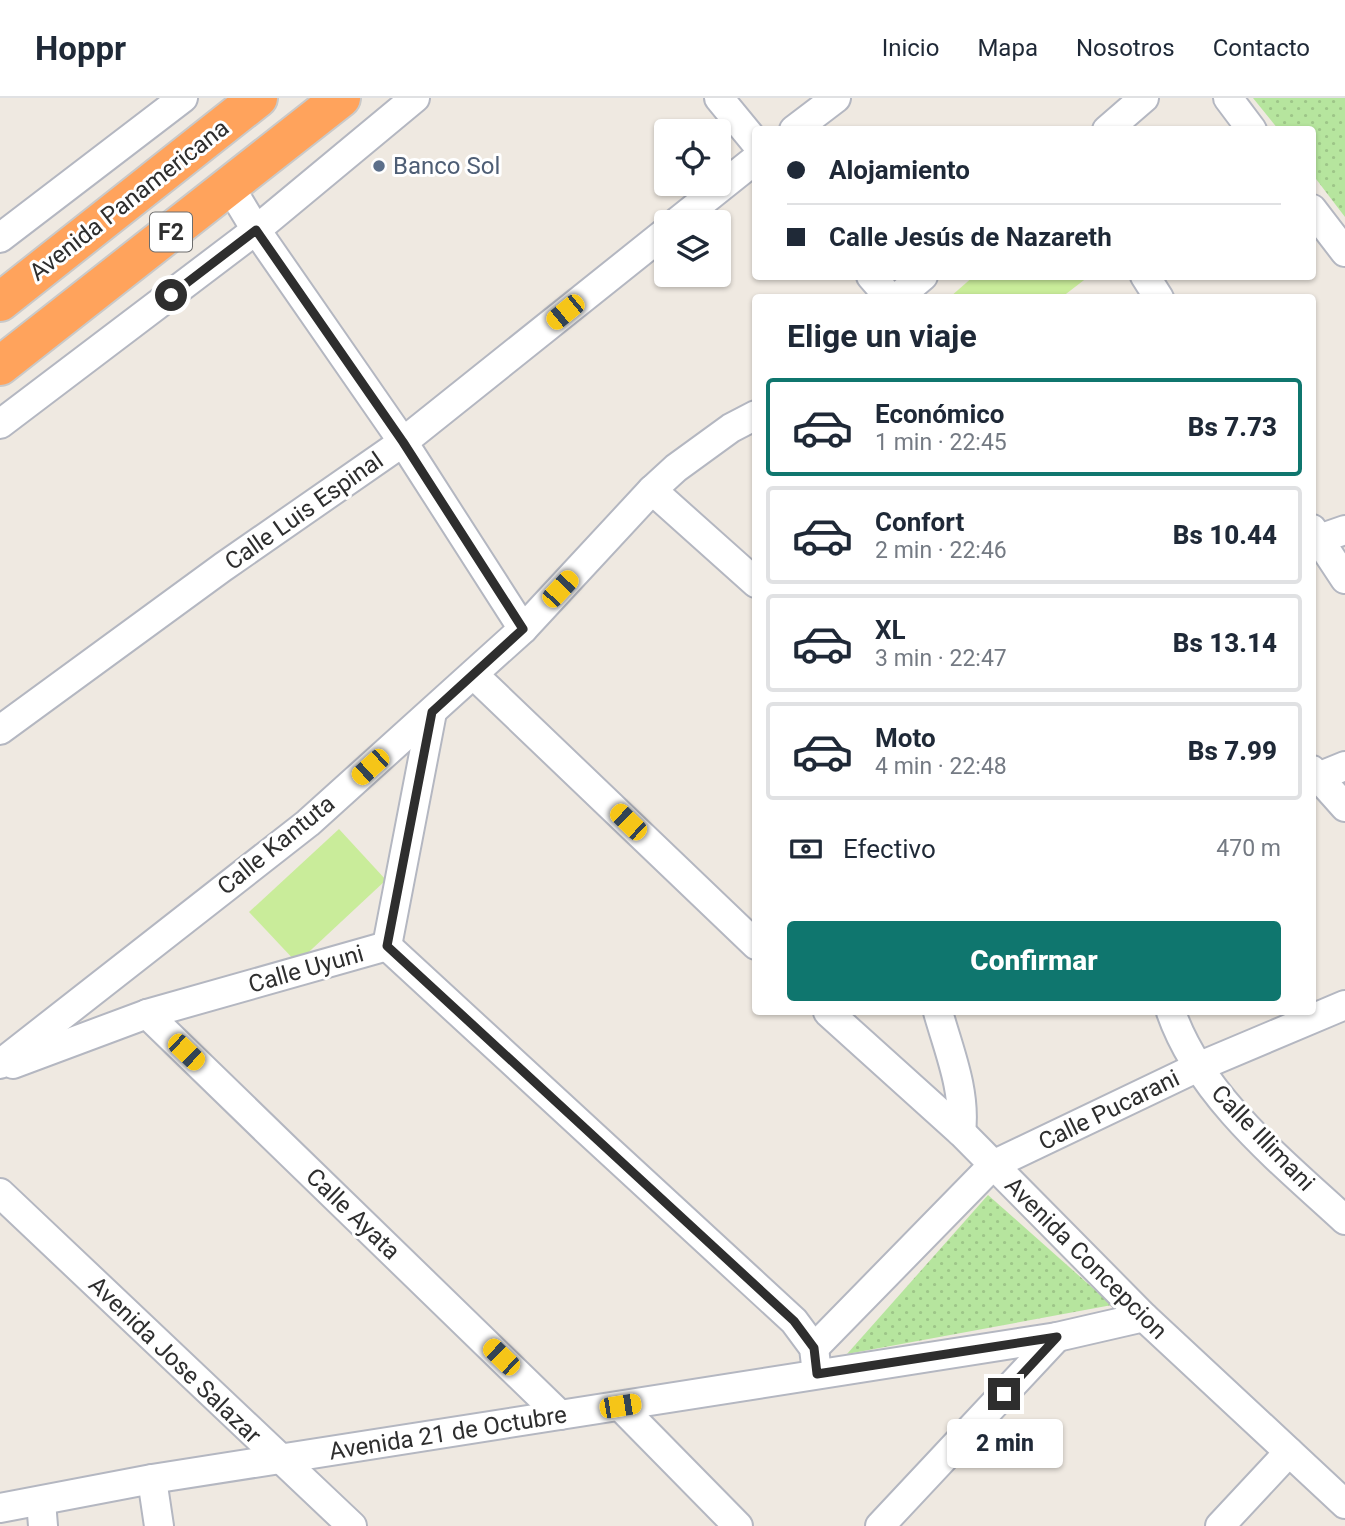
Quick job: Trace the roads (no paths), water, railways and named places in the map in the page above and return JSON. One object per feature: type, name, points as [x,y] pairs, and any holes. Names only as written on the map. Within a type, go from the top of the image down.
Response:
[{"type":"highway","name":"Avenida Panamericana","points":[[0,366],[341,98]]},
{"type":"highway","name":"Avenida Panamericana","points":[[0,302],[249,101]]},
{"type":"street","points":[[0,238],[183,98]]},
{"type":"street","points":[[0,424],[256,230],[415,98]]},
{"type":"street","points":[[719,98],[752,138]]},
{"type":"street","points":[[799,126],[836,98]]},
{"type":"street","points":[[1112,126],[1144,98]]},
{"type":"street","points":[[1228,98],[1249,126]]},
{"type":"street","points":[[692,210],[752,162]]},
{"type":"street","points":[[230,187],[256,230],[403,442],[523,629]]},
{"type":"street","points":[[1316,214],[1345,252]]},
{"type":"street","name":"Calle Luis Espinal","points":[[0,730],[223,566],[403,442],[654,241]]},
{"type":"street","points":[[875,280],[887,294]]},
{"type":"street","points":[[902,294],[918,280]]},
{"type":"street","name":"Calle Kantuta","points":[[0,1066],[308,822],[523,629],[652,491],[700,449],[752,417]]},
{"type":"street","points":[[652,491],[752,579]]},
{"type":"street","points":[[1326,533],[1345,579]]},
{"type":"street","points":[[474,675],[752,941]]},
{"type":"street","name":"Calle Uyuni","points":[[0,1066],[147,1014],[387,946],[432,712]]},
{"type":"street","points":[[1316,774],[1345,766]]},
{"type":"street","points":[[1316,775],[1345,807]]},
{"type":"street","points":[[387,946],[794,1321],[815,1361]]},
{"type":"street","name":"Calle Pucarani","points":[[815,1361],[993,1165],[1198,1067],[1345,1005]]},
{"type":"street","name":"Calle Ayata","points":[[147,1014],[560,1415]]},
{"type":"street","name":"Avenida Concepcion","points":[[831,1015],[961,1132],[1144,1317],[1345,1504]]},
{"type":"street","points":[[938,1015],[961,1093],[961,1132]]},
{"type":"street","name":"Calle Illimani","points":[[1172,1015],[1198,1067],[1236,1115],[1345,1220]]},
{"type":"street","name":"Avenida Jose Salazar","points":[[0,1193],[352,1526]]},
{"type":"street","name":"Avenida 21 de Octubre","points":[[0,1508],[42,1513],[152,1479],[620,1406],[815,1361],[1057,1337],[1144,1317]]},
{"type":"street","points":[[880,1526],[1057,1337]]},
{"type":"street","points":[[620,1406],[738,1526]]},
{"type":"street","points":[[1220,1526],[1289,1452]]},
{"type":"street","points":[[152,1479],[159,1526]]},
{"type":"place","name":"Banco Sol","points":[[379,166]]}]
